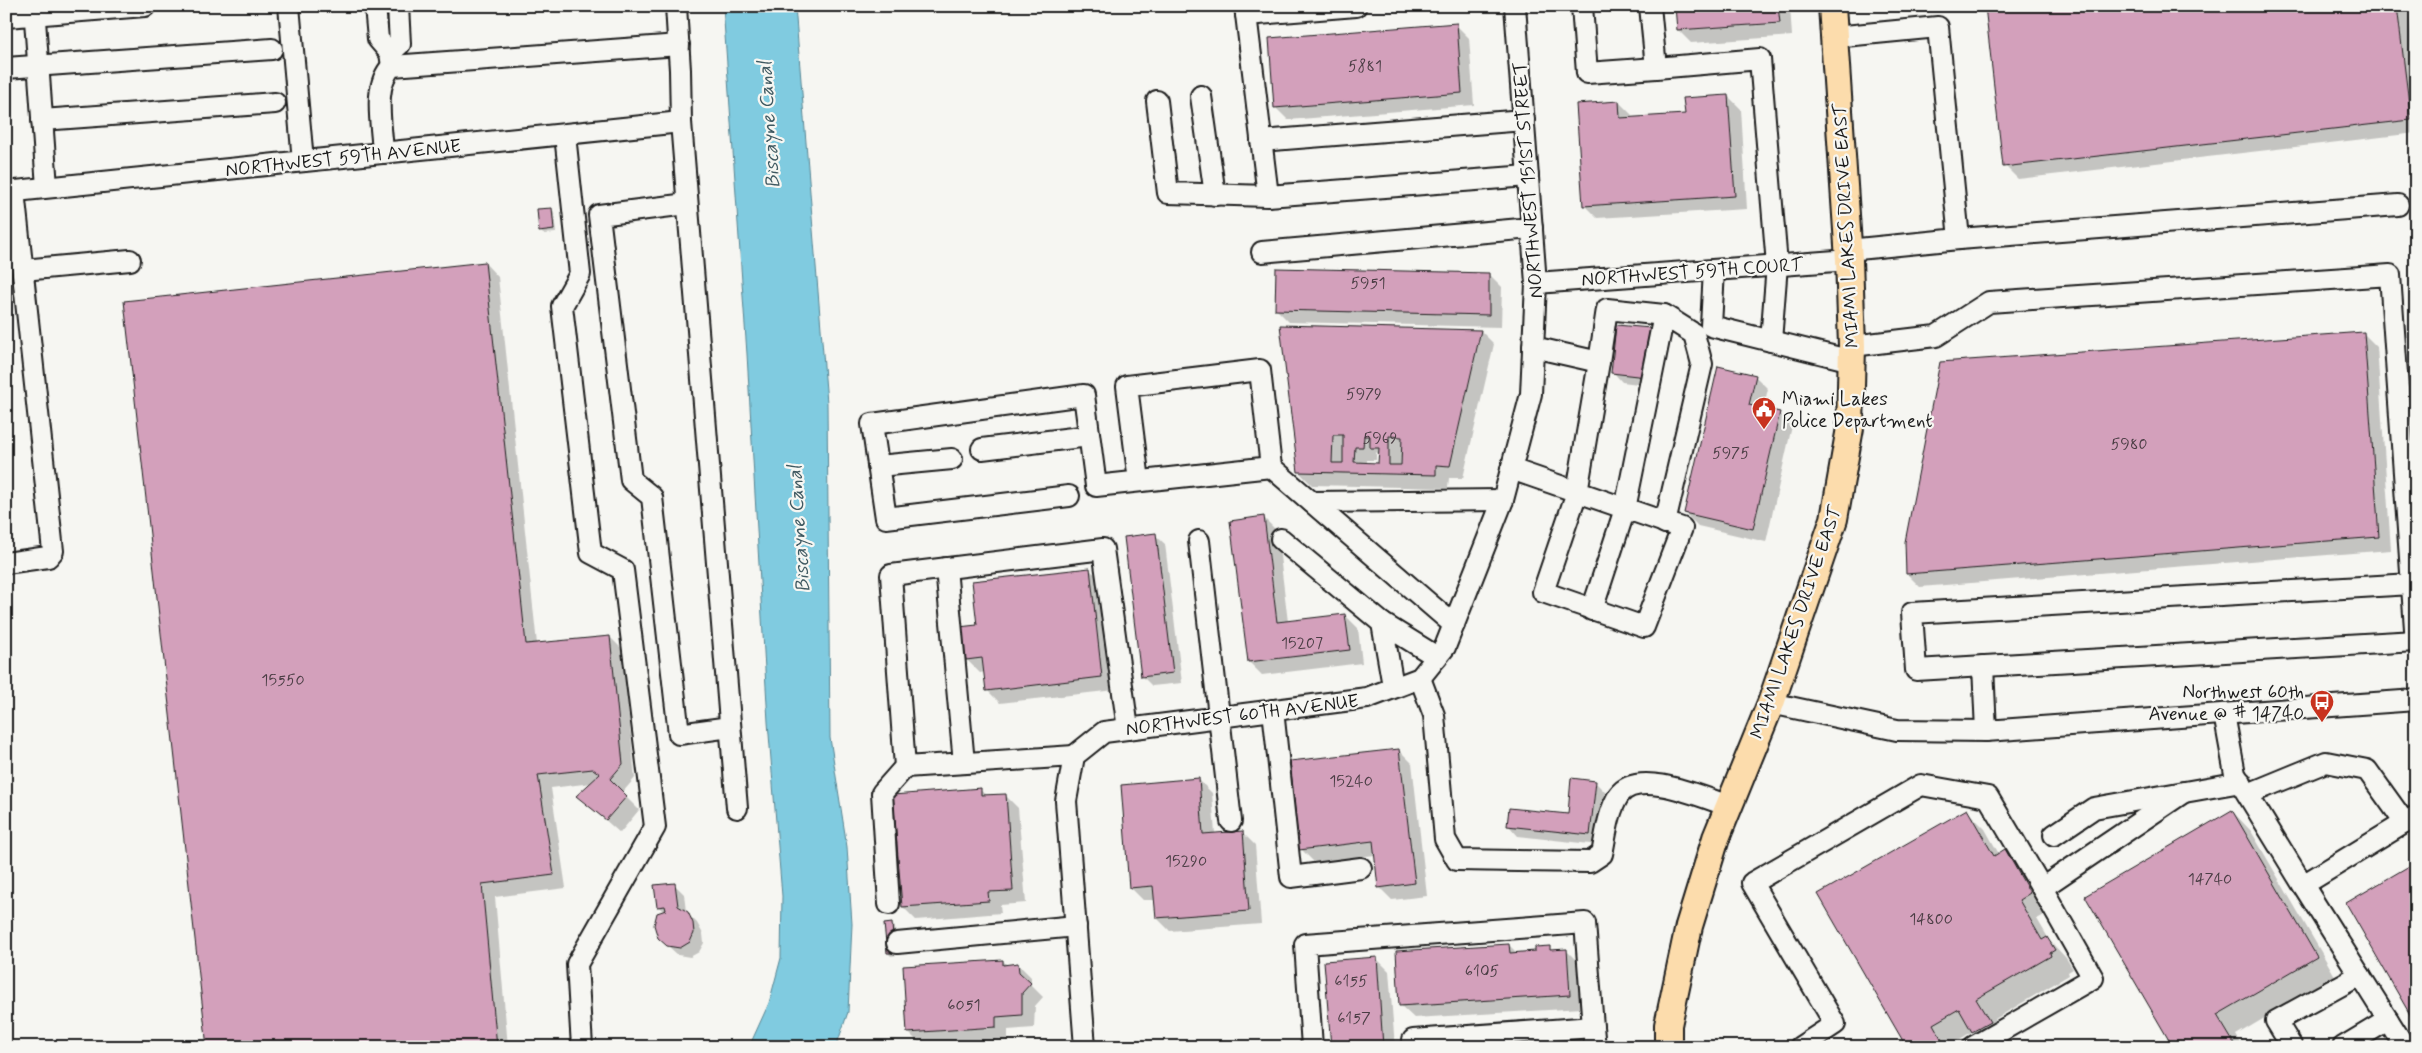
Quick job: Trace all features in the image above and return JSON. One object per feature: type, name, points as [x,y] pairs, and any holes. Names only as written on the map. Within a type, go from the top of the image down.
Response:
[{"type":"main road","name":"MIAMI LAKES DRIVE EAST","points":[[1668,1047],[1668,1025],[1689,926],[1716,838],[1771,703],[1834,519],[1850,428],[1852,353],[1849,255],[1832,6]]},
{"type":"street","points":[[6,17],[34,10],[145,6]]},
{"type":"street","points":[[289,6],[303,161]]},
{"type":"street","points":[[375,6],[378,39],[391,59]]},
{"type":"street","points":[[384,153],[380,89],[384,74],[400,44],[398,6]]},
{"type":"street","points":[[676,6],[687,204],[737,808]]},
{"type":"street","points":[[1268,196],[1246,11],[1356,6]]},
{"type":"street","name":"NORTHWEST 151ST STREET","points":[[1503,500],[1531,394],[1536,283],[1515,6]]},
{"type":"street","points":[[1582,6],[1587,73],[1760,59],[1777,265],[1771,341]]},
{"type":"street","points":[[1650,6],[1656,68]]},
{"type":"street","points":[[34,10],[47,187]]},
{"type":"street","points":[[1834,37],[1938,26],[1959,239]]},
{"type":"street","points":[[391,59],[679,46]]},
{"type":"street","points":[[6,68],[38,64],[272,49]]},
{"type":"street","points":[[1201,96],[1214,195]]},
{"type":"street","points":[[1157,100],[1168,193],[1268,196],[1528,176]]},
{"type":"street","points":[[42,120],[275,103]]},
{"type":"street","points":[[1261,141],[1524,120]]},
{"type":"street","name":"NORTHWEST 59TH AVENUE","points":[[10,191],[681,122]]},
{"type":"street","points":[[565,135],[580,274],[562,306],[591,553],[623,570],[655,827],[577,964],[582,1047]]},
{"type":"street","points":[[6,563],[48,557],[53,551],[23,270],[10,191]]},
{"type":"street","points":[[687,204],[599,215],[631,480],[652,497],[679,734],[730,728]]},
{"type":"street","name":"NORTHWEST 59TH COURT","points":[[1536,283],[1777,265],[1959,239],[2398,204]]},
{"type":"street","points":[[1262,252],[1532,228]]},
{"type":"street","points":[[23,270],[130,260]]},
{"type":"street","points":[[1714,270],[1711,326],[1771,341],[1852,353],[1936,336],[1990,302],[2390,274],[2412,584],[2416,642],[1916,670],[1912,613],[2412,584]]},
{"type":"street","points":[[1511,469],[1577,492],[1665,523],[1682,528],[1644,627],[1543,592],[1577,492],[1608,309],[1664,316],[1694,334],[1702,364],[1665,523]]},
{"type":"street","points":[[1592,610],[1625,509],[1664,316]]},
{"type":"street","points":[[1533,347],[1599,362]]},
{"type":"street","points":[[1138,481],[1127,386],[1260,370],[1271,467],[1454,625]]},
{"type":"street","points":[[1069,496],[886,518],[872,424],[1084,395],[1096,486],[1271,467]]},
{"type":"street","points":[[982,449],[1089,436]]},
{"type":"street","points":[[878,466],[952,459]]},
{"type":"street","points":[[1312,502],[1503,500],[1445,647],[1420,678],[1434,715],[1445,839],[1457,860],[1590,862],[1602,854],[1612,811],[1620,793],[1632,785],[1647,782],[1729,806]]},
{"type":"street","points":[[1281,539],[1382,623],[1437,657]]},
{"type":"street","points":[[1199,541],[1231,821]]},
{"type":"street","points":[[905,767],[891,575],[1103,549],[1128,729]]},
{"type":"street","points":[[946,568],[964,763]]},
{"type":"street","points":[[1382,623],[1393,686]]},
{"type":"street","points":[[1983,666],[1986,731]]},
{"type":"street","name":"NORTHWEST 60TH AVENUE","points":[[1074,756],[1104,732],[1367,698],[1393,686],[1420,678]]},
{"type":"street","points":[[1771,703],[1897,730],[1986,731],[2416,700]]},
{"type":"street","points":[[1273,710],[1291,876],[1361,868]]},
{"type":"street","points":[[2224,714],[2235,774],[2405,1047]]},
{"type":"street","points":[[889,904],[882,793],[905,767],[1074,756],[1066,801],[1085,1047]]},
{"type":"street","points":[[2054,835],[2094,808],[2184,792],[2244,788],[2326,762],[2367,770],[2410,819],[2303,885]]},
{"type":"street","points":[[1800,1047],[1835,1024],[1752,883],[1921,785],[1988,797],[2093,978],[1973,1047]]},
{"type":"street","points":[[2042,888],[2184,792]]},
{"type":"street","points":[[1312,1047],[1305,944],[1585,923],[1595,1047]]},
{"type":"street","points":[[897,944],[1076,926]]},
{"type":"street","points":[[2292,1047],[2276,1021],[2360,976]]},
{"type":"street","points":[[2343,1047],[2388,1020]]},
{"type":"street","points":[[1414,1047],[1414,1040],[1593,1027]]},
{"type":"water","name":"Biscayne Canal","points":[[723,6],[795,6],[827,403],[830,738],[847,847],[852,924],[848,1012],[836,1047],[749,1047],[769,1003],[781,958],[782,896],[768,722],[747,354]]},
{"type":"building","points":[[1675,6],[1778,6],[1780,23],[1677,30]]},
{"type":"building","points":[[1985,6],[2397,6],[2411,120],[2003,167]]},
{"type":"building","points":[[1457,23],[1462,93],[1274,108],[1269,38]]},
{"type":"building","points":[[1728,95],[1735,196],[1583,206],[1576,104],[1619,101],[1620,118],[1685,114],[1683,98]]},
{"type":"building","points":[[552,208],[554,230],[539,232],[537,209]]},
{"type":"building","points":[[485,262],[526,644],[610,636],[623,764],[610,779],[627,796],[606,820],[576,796],[600,774],[593,769],[538,775],[554,875],[482,884],[497,1047],[207,1047],[124,301]]},
{"type":"building","points":[[1276,268],[1489,273],[1489,315],[1275,310]]},
{"type":"building","points":[[1280,325],[1481,330],[1450,466],[1436,465],[1436,475],[1298,472]],"holes":[[[1333,435],[1343,435],[1343,463],[1332,463]],[[1364,436],[1370,436],[1370,448],[1379,448],[1378,463],[1354,462],[1355,447],[1363,447]],[[1389,436],[1402,437],[1401,465],[1389,465]]]},
{"type":"building","points":[[1616,325],[1651,328],[1646,377],[1611,373]]},
{"type":"building","points":[[2364,332],[2379,537],[1906,574],[1905,542],[1940,362]]},
{"type":"building","points":[[1718,366],[1756,375],[1749,405],[1780,412],[1753,529],[1684,513]]},
{"type":"building","points":[[1264,516],[1277,622],[1345,614],[1350,650],[1248,662],[1230,521]]},
{"type":"building","points":[[1156,533],[1173,673],[1141,677],[1124,537]]},
{"type":"building","points":[[1090,568],[1102,677],[986,691],[982,658],[966,660],[964,649],[961,650],[959,627],[977,625],[972,581]]},
{"type":"building","points":[[1399,749],[1415,883],[1378,888],[1373,841],[1299,850],[1290,761]]},
{"type":"building","points":[[1199,778],[1203,834],[1243,831],[1249,911],[1156,918],[1153,886],[1129,888],[1121,785]]},
{"type":"building","points":[[1571,778],[1596,781],[1590,835],[1507,826],[1509,808],[1568,814]]},
{"type":"building","points":[[981,788],[981,795],[1006,794],[1013,891],[988,892],[989,901],[902,907],[893,795]]},
{"type":"building","points":[[1967,809],[1994,856],[2005,849],[2030,893],[2019,900],[2042,940],[2047,937],[2055,950],[2050,953],[2051,956],[1976,999],[1990,1022],[1972,1032],[1959,1009],[1933,1024],[1946,1047],[1894,1047],[1903,1041],[1818,894]]},
{"type":"building","points":[[2232,810],[2317,957],[2217,1015],[2235,1045],[2233,1047],[2162,1047],[2170,1042],[2085,896]]},
{"type":"building","points":[[2416,862],[2416,1025],[2346,903]]},
{"type":"building","points":[[675,883],[678,906],[688,912],[693,923],[694,933],[690,942],[680,948],[667,946],[658,938],[654,925],[657,913],[666,910],[665,906],[657,907],[654,885]]},
{"type":"building","points":[[892,923],[894,953],[887,953],[884,924]]},
{"type":"building","points":[[1509,944],[1510,953],[1535,951],[1535,947],[1550,946],[1550,950],[1567,949],[1570,995],[1399,1006],[1396,951]]},
{"type":"building","points":[[1377,957],[1383,1047],[1331,1047],[1324,961]]},
{"type":"building","points":[[1003,960],[1003,965],[1018,963],[1019,972],[1031,983],[1022,993],[1022,1015],[996,1017],[996,1027],[907,1033],[903,966]]},
{"type":"place","name":"Miami Lakes Police Department","points":[[1764,430]]},
{"type":"place","name":"Northwest 60th Avenue @ # 14740","points":[[2322,723]]}]
